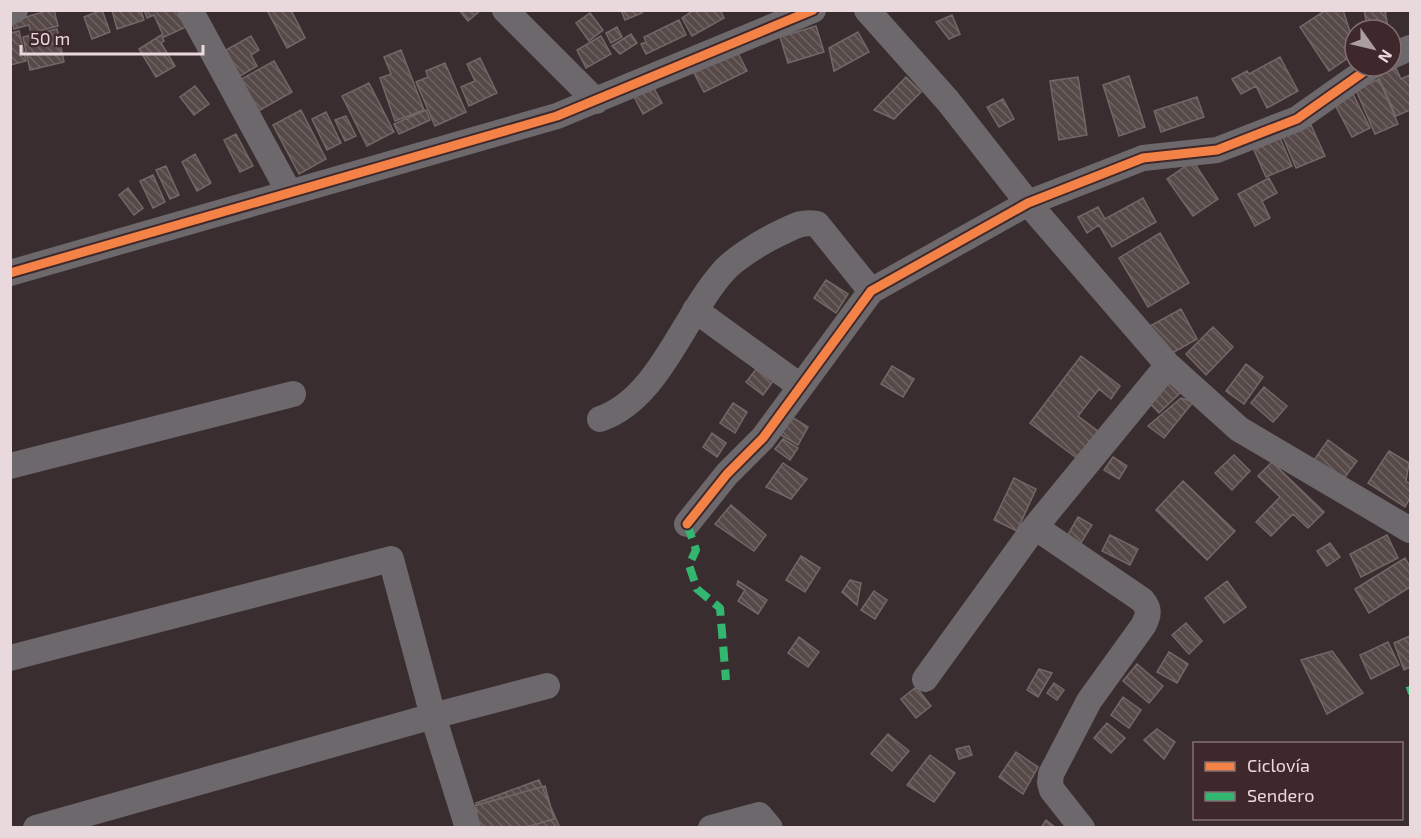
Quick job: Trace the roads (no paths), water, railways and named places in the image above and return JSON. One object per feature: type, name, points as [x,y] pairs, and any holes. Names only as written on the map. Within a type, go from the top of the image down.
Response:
[{"type":"street","points":[[10,12],[15,10]]},
{"type":"street","points":[[190,10],[289,192]]},
{"type":"street","points":[[505,10],[596,101]]},
{"type":"street","points":[[10,273],[557,116],[813,10]]},
{"type":"street","points":[[867,10],[948,101],[1028,203],[1168,365],[1239,429],[1410,530]]},
{"type":"street","points":[[687,524],[727,474],[763,438],[871,291],[1028,203],[1143,158],[1217,150],[1297,119],[1355,78]]},
{"type":"street","points":[[600,419],[622,409],[658,370],[695,310],[723,271],[767,239],[805,222],[817,224],[871,291]]},
{"type":"street","points":[[695,310],[800,386]]},
{"type":"street","points":[[925,679],[1035,527],[1168,365]]},
{"type":"street","points":[[10,466],[293,394]]},
{"type":"street","points":[[1035,527],[1142,600],[1149,612],[1143,626],[1089,701],[1051,774],[1052,790],[1082,828]]},
{"type":"street","points":[[10,658],[391,559],[433,716],[468,828]]},
{"type":"street","points":[[36,828],[547,686]]},
{"type":"street","points":[[711,828],[759,814],[770,828]]}]
